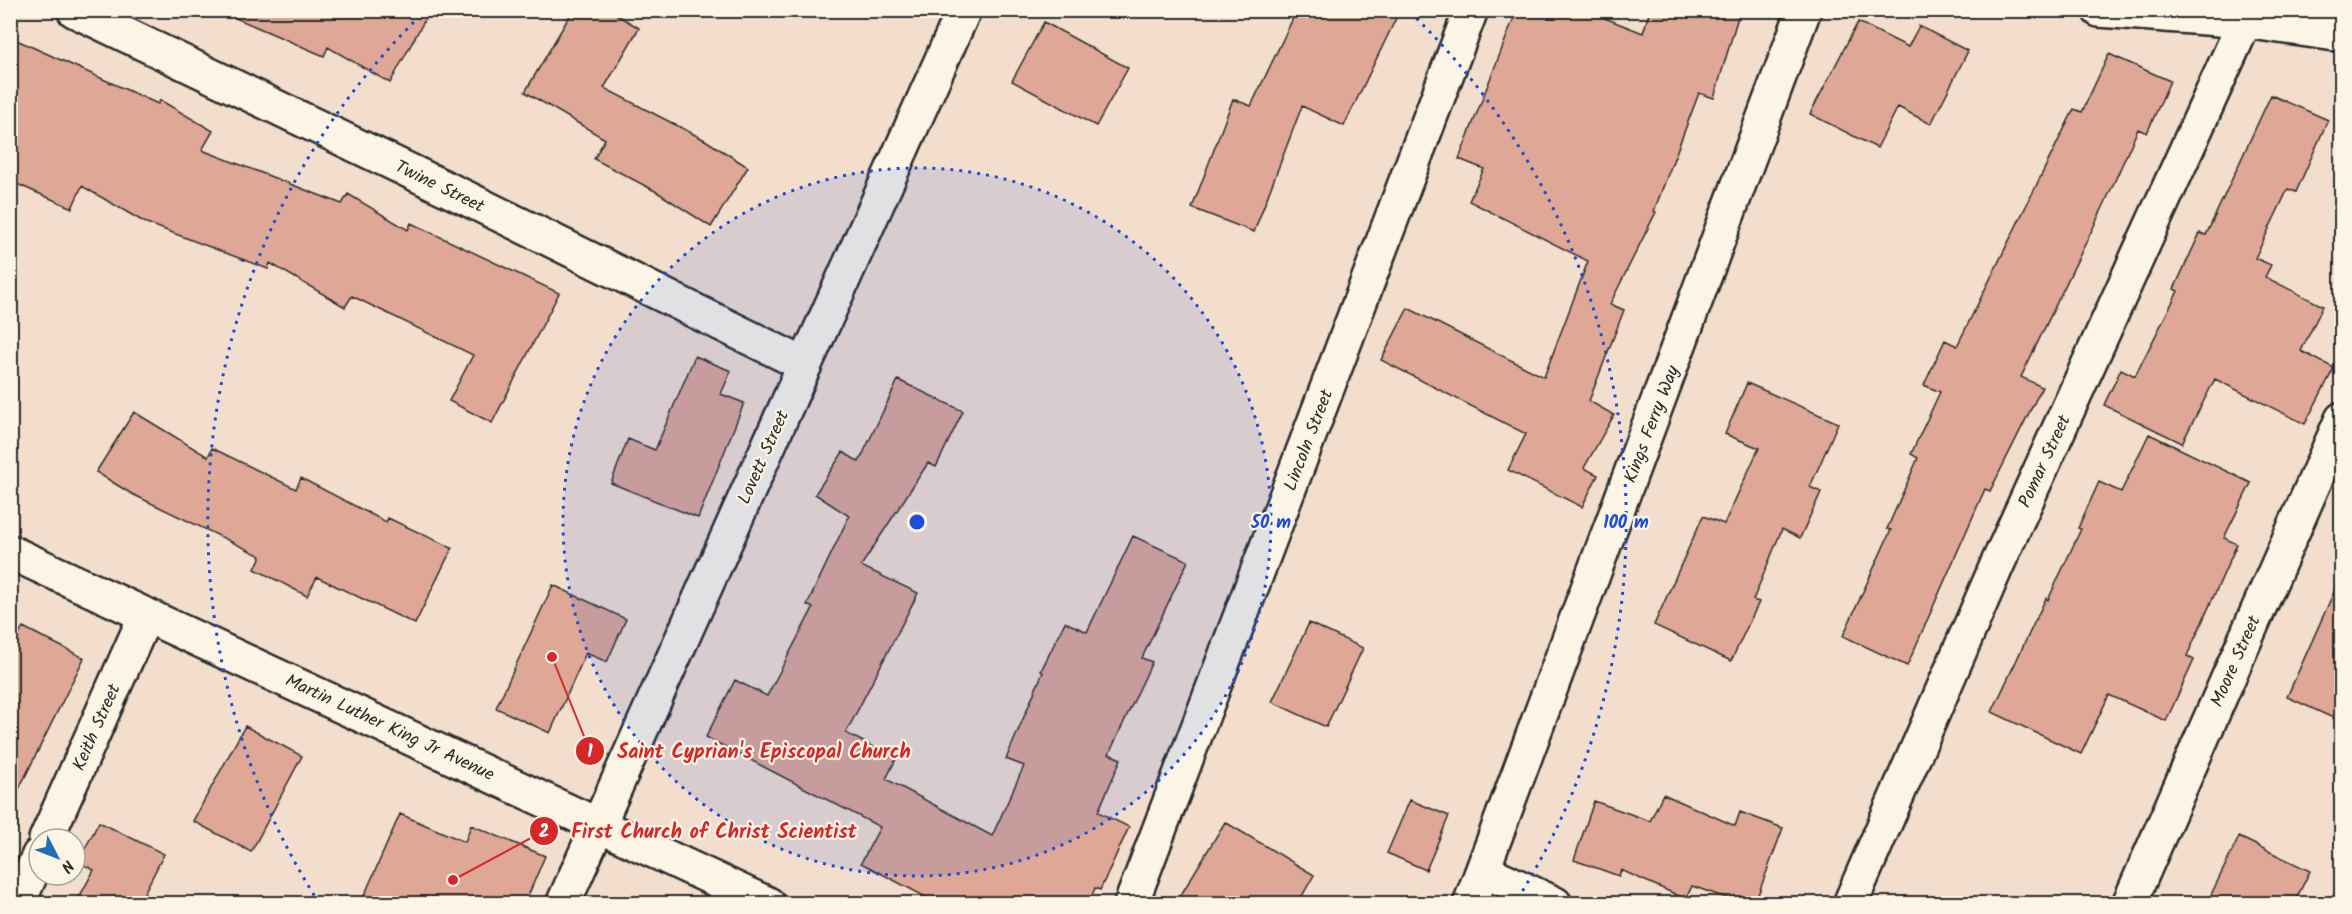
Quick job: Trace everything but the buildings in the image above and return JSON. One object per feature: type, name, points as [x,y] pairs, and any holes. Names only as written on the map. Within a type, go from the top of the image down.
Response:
[{"type":"street","name":"Twine Street","points":[[74,10],[468,199],[805,365]]},
{"type":"street","name":"Lovett Street","points":[[563,903],[964,10]]},
{"type":"street","name":"Lincoln Street","points":[[1131,903],[1471,10]]},
{"type":"street","name":"Kings Ferry Way","points":[[1470,903],[1804,10]]},
{"type":"street","points":[[2099,10],[2245,21],[2342,34]]},
{"type":"street","name":"Pomar Street","points":[[1850,903],[1997,564],[2245,21]]},
{"type":"street","name":"Moore Street","points":[[2129,903],[2342,419]]},
{"type":"street","name":"Martin Luther King Jr Avenue","points":[[10,552],[768,903]]},
{"type":"street","name":"Keith Street","points":[[51,827],[146,615]]},
{"type":"street","points":[[1483,870],[1555,903]]},
{"type":"street","points":[[18,903],[27,882]]},
{"type":"place","name":"Saint Cyprian's Episcopal Church","points":[[552,657]]},
{"type":"place","name":"First Church of Christ Scientist","points":[[453,880]]}]
